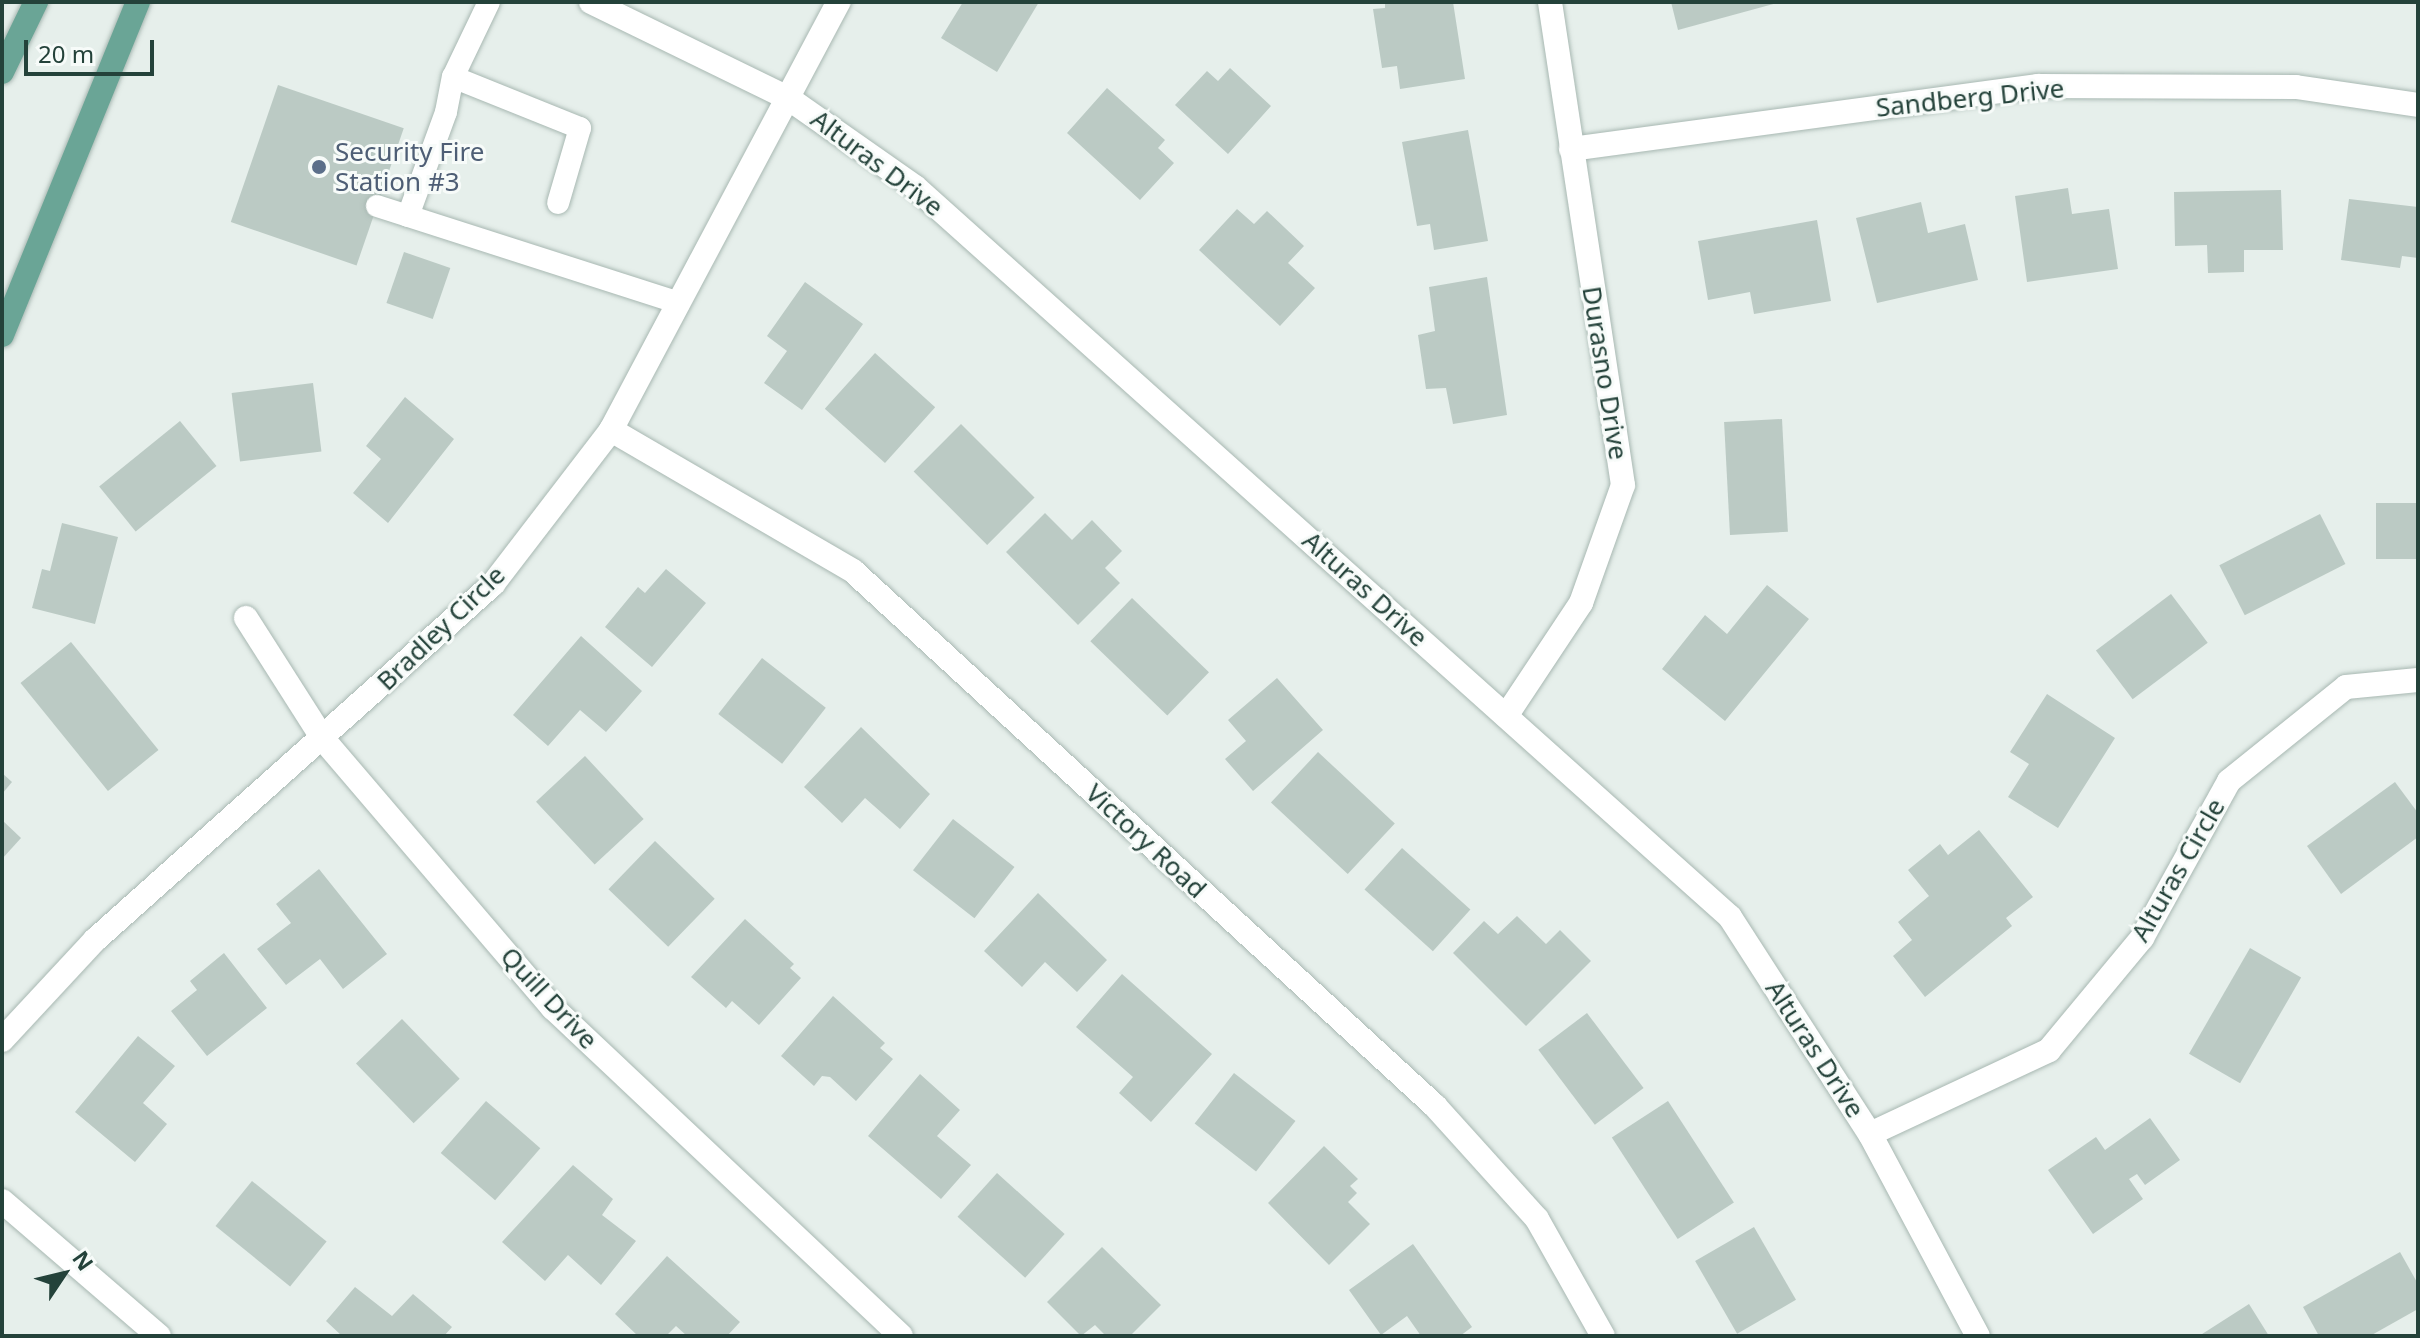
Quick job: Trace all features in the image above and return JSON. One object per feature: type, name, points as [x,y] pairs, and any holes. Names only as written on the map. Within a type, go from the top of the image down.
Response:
[{"type":"main road","points":[[2,72],[36,2]]},
{"type":"main road","points":[[2,335],[138,2]]},
{"type":"street","name":"Alturas Drive","points":[[591,2],[788,98],[915,187],[1730,917],[1870,1134],[1978,1336]]},
{"type":"street","name":"Bradley Circle","points":[[2,1040],[95,940],[493,584],[611,430],[839,2]]},
{"type":"street","name":"Durasno Drive","points":[[1506,716],[1581,603],[1623,485],[1550,2]]},
{"type":"street","name":"Sandberg Drive","points":[[1571,149],[2038,86],[2296,87],[2418,105]]},
{"type":"street","name":"Victory Road","points":[[611,430],[853,571],[1435,1106],[1537,1219],[1603,1336]]},
{"type":"street","name":"Quill Drive","points":[[246,618],[323,739],[553,1008],[901,1336]]},
{"type":"street","name":"Alturas Circle","points":[[1870,1134],[2049,1050],[2142,938],[2229,781],[2346,687],[2418,680]]},
{"type":"street","points":[[2,1201],[159,1336]]},
{"type":"lane","points":[[408,216],[446,112],[453,77],[489,2]]},
{"type":"lane","points":[[453,77],[580,128],[558,203]]},
{"type":"lane","points":[[377,206],[679,303]]},
{"type":"building","points":[[963,2],[1039,2],[997,72],[941,38]]},
{"type":"building","points":[[1385,2],[1453,2],[1465,79],[1400,89],[1397,66],[1382,68],[1373,9],[1385,8]]},
{"type":"building","points":[[1671,2],[1777,2],[1777,3],[1678,30]]},
{"type":"building","points":[[1230,68],[1271,106],[1228,154],[1175,105],[1207,71],[1218,81]]},
{"type":"building","name":"Security Fire Station #3","points":[[278,85],[404,128],[357,265],[231,222]]},
{"type":"building","points":[[1107,88],[1165,140],[1158,148],[1174,163],[1140,200],[1067,133]]},
{"type":"building","points":[[1468,130],[1488,241],[1434,250],[1430,224],[1417,226],[1402,142]]},
{"type":"building","points":[[2068,188],[2072,214],[2109,209],[2118,269],[2027,282],[2015,196]]},
{"type":"building","points":[[2281,190],[2283,250],[2244,250],[2244,272],[2208,273],[2207,245],[2175,246],[2174,192]]},
{"type":"building","points":[[2349,199],[2418,207],[2418,258],[2402,256],[2400,268],[2341,260]]},
{"type":"building","points":[[1921,202],[1928,233],[1965,224],[1978,280],[1877,303],[1856,218]]},
{"type":"building","points":[[1237,209],[1254,224],[1267,211],[1304,246],[1288,263],[1315,288],[1280,326],[1199,250]]},
{"type":"building","points":[[1817,220],[1831,301],[1754,314],[1750,292],[1708,300],[1698,241]]},
{"type":"building","points":[[404,252],[450,268],[433,319],[386,303]]},
{"type":"building","points":[[1487,277],[1507,415],[1453,424],[1446,388],[1426,389],[1418,335],[1435,331],[1429,287]]},
{"type":"building","points":[[805,282],[863,324],[802,410],[764,383],[787,351],[767,336]]},
{"type":"building","points":[[875,353],[935,407],[885,463],[825,409]]},
{"type":"building","points":[[313,383],[321,451],[240,461],[232,393]]},
{"type":"building","points":[[405,397],[454,439],[388,523],[353,493],[381,459],[366,446]]},
{"type":"building","points":[[1782,419],[1788,532],[1730,535],[1724,422]]},
{"type":"building","points":[[180,421],[217,466],[136,532],[99,486]]},
{"type":"building","points":[[961,424],[1035,498],[987,545],[914,471]]},
{"type":"building","points":[[2376,503],[2418,503],[2418,559],[2376,559]]},
{"type":"building","points":[[1045,513],[1072,540],[1092,520],[1122,551],[1105,568],[1120,583],[1078,625],[1006,552]]},
{"type":"building","points":[[2320,514],[2345,564],[2245,615],[2219,565]]},
{"type":"building","points":[[62,523],[118,537],[95,624],[32,608],[42,569],[50,571]]},
{"type":"building","points":[[666,569],[706,603],[652,667],[605,627],[638,587],[645,593]]},
{"type":"building","points":[[1767,585],[1809,619],[1725,721],[1662,669],[1705,615],[1727,634]]},
{"type":"building","points":[[2171,594],[2208,643],[2133,699],[2096,651]]},
{"type":"building","points":[[1132,598],[1209,672],[1167,715],[1090,641]]},
{"type":"building","points":[[581,636],[642,691],[606,732],[580,710],[548,746],[513,715]]},
{"type":"building","points":[[71,642],[158,750],[108,791],[20,683]]},
{"type":"building","points":[[762,658],[826,708],[782,764],[718,714]]},
{"type":"building","points":[[1277,678],[1323,730],[1253,791],[1225,759],[1246,741],[1228,720]]},
{"type":"building","points":[[2047,694],[2115,738],[2058,828],[2008,797],[2029,764],[2010,752]]},
{"type":"building","points":[[861,727],[930,794],[900,829],[865,798],[842,823],[804,787]]},
{"type":"building","points":[[1318,752],[1395,824],[1348,874],[1271,802]]},
{"type":"building","points":[[585,756],[644,819],[595,865],[536,802]]},
{"type":"building","points":[[2,773],[12,782],[2,794]]},
{"type":"building","points":[[2395,782],[2418,813],[2418,837],[2341,894],[2307,846]]},
{"type":"building","points":[[953,819],[1014,867],[974,918],[913,870]]},
{"type":"building","points":[[2,820],[21,838],[2,859]]},
{"type":"building","points":[[1979,830],[2033,897],[2006,918],[2012,926],[1925,997],[1893,956],[1912,940],[1898,922],[1929,896],[1908,870],[1940,844],[1948,855]]},
{"type":"building","points":[[655,841],[715,899],[668,947],[608,889]]},
{"type":"building","points":[[1402,848],[1470,910],[1433,951],[1365,890]]},
{"type":"building","points":[[319,869],[387,954],[343,989],[320,959],[286,985],[257,949],[291,923],[276,904]]},
{"type":"building","points":[[1038,893],[1107,960],[1077,992],[1045,962],[1022,987],[984,951]]},
{"type":"building","points":[[1517,916],[1546,944],[1560,930],[1591,961],[1526,1026],[1453,953],[1484,921],[1498,934]]},
{"type":"building","points":[[745,919],[794,964],[790,968],[801,978],[759,1025],[732,1001],[726,1008],[691,977]]},
{"type":"building","points":[[2250,948],[2301,978],[2240,1083],[2189,1054]]},
{"type":"building","points":[[224,953],[267,1008],[207,1056],[171,1011],[197,990],[190,981]]},
{"type":"building","points":[[1122,974],[1212,1054],[1151,1122],[1119,1093],[1133,1077],[1076,1027]]},
{"type":"building","points":[[833,996],[885,1043],[880,1048],[893,1059],[856,1101],[830,1077],[822,1076],[814,1086],[781,1056]]},
{"type":"building","points":[[1587,1013],[1644,1088],[1595,1125],[1538,1050]]},
{"type":"building","points":[[402,1019],[460,1079],[414,1123],[356,1063]]},
{"type":"building","points":[[138,1036],[175,1066],[143,1103],[167,1124],[135,1162],[75,1112]]},
{"type":"building","points":[[1234,1073],[1295,1121],[1256,1171],[1195,1123]]},
{"type":"building","points":[[920,1074],[960,1110],[937,1136],[971,1165],[941,1199],[868,1136]]},
{"type":"building","points":[[486,1101],[540,1148],[495,1200],[441,1153]]},
{"type":"building","points":[[1668,1101],[1734,1202],[1678,1239],[1612,1137]]},
{"type":"building","points":[[2150,1118],[2180,1160],[2145,1185],[2137,1174],[2129,1179],[2143,1199],[2093,1234],[2048,1170],[2096,1137],[2105,1150]]},
{"type":"building","points":[[1324,1146],[1358,1179],[1350,1186],[1357,1193],[1348,1202],[1370,1224],[1329,1265],[1268,1203]]},
{"type":"building","points":[[573,1165],[613,1199],[602,1215],[636,1241],[601,1285],[568,1255],[545,1281],[502,1242]]},
{"type":"building","points":[[997,1173],[1065,1234],[1025,1278],[958,1217]]},
{"type":"building","points":[[252,1181],[327,1241],[290,1286],[215,1226]]},
{"type":"building","points":[[1754,1227],[1796,1300],[1737,1334],[1695,1261]]},
{"type":"building","points":[[1413,1244],[1472,1327],[1460,1336],[1421,1336],[1407,1316],[1381,1335],[1349,1290]]},
{"type":"building","points":[[1102,1247],[1161,1305],[1130,1336],[1106,1336],[1095,1325],[1081,1336],[1047,1302]]},
{"type":"building","points":[[2400,1252],[2418,1284],[2418,1309],[2370,1336],[2319,1336],[2303,1307]]},
{"type":"building","points":[[667,1256],[740,1322],[727,1336],[687,1336],[676,1326],[666,1336],[638,1336],[615,1314]]},
{"type":"building","points":[[355,1287],[392,1316],[413,1294],[452,1327],[444,1336],[342,1336],[326,1321]]},
{"type":"building","points":[[2249,1304],[2269,1336],[2199,1336]]},
{"type":"place","name":"Security Fire Station #3","points":[[319,167]]}]
